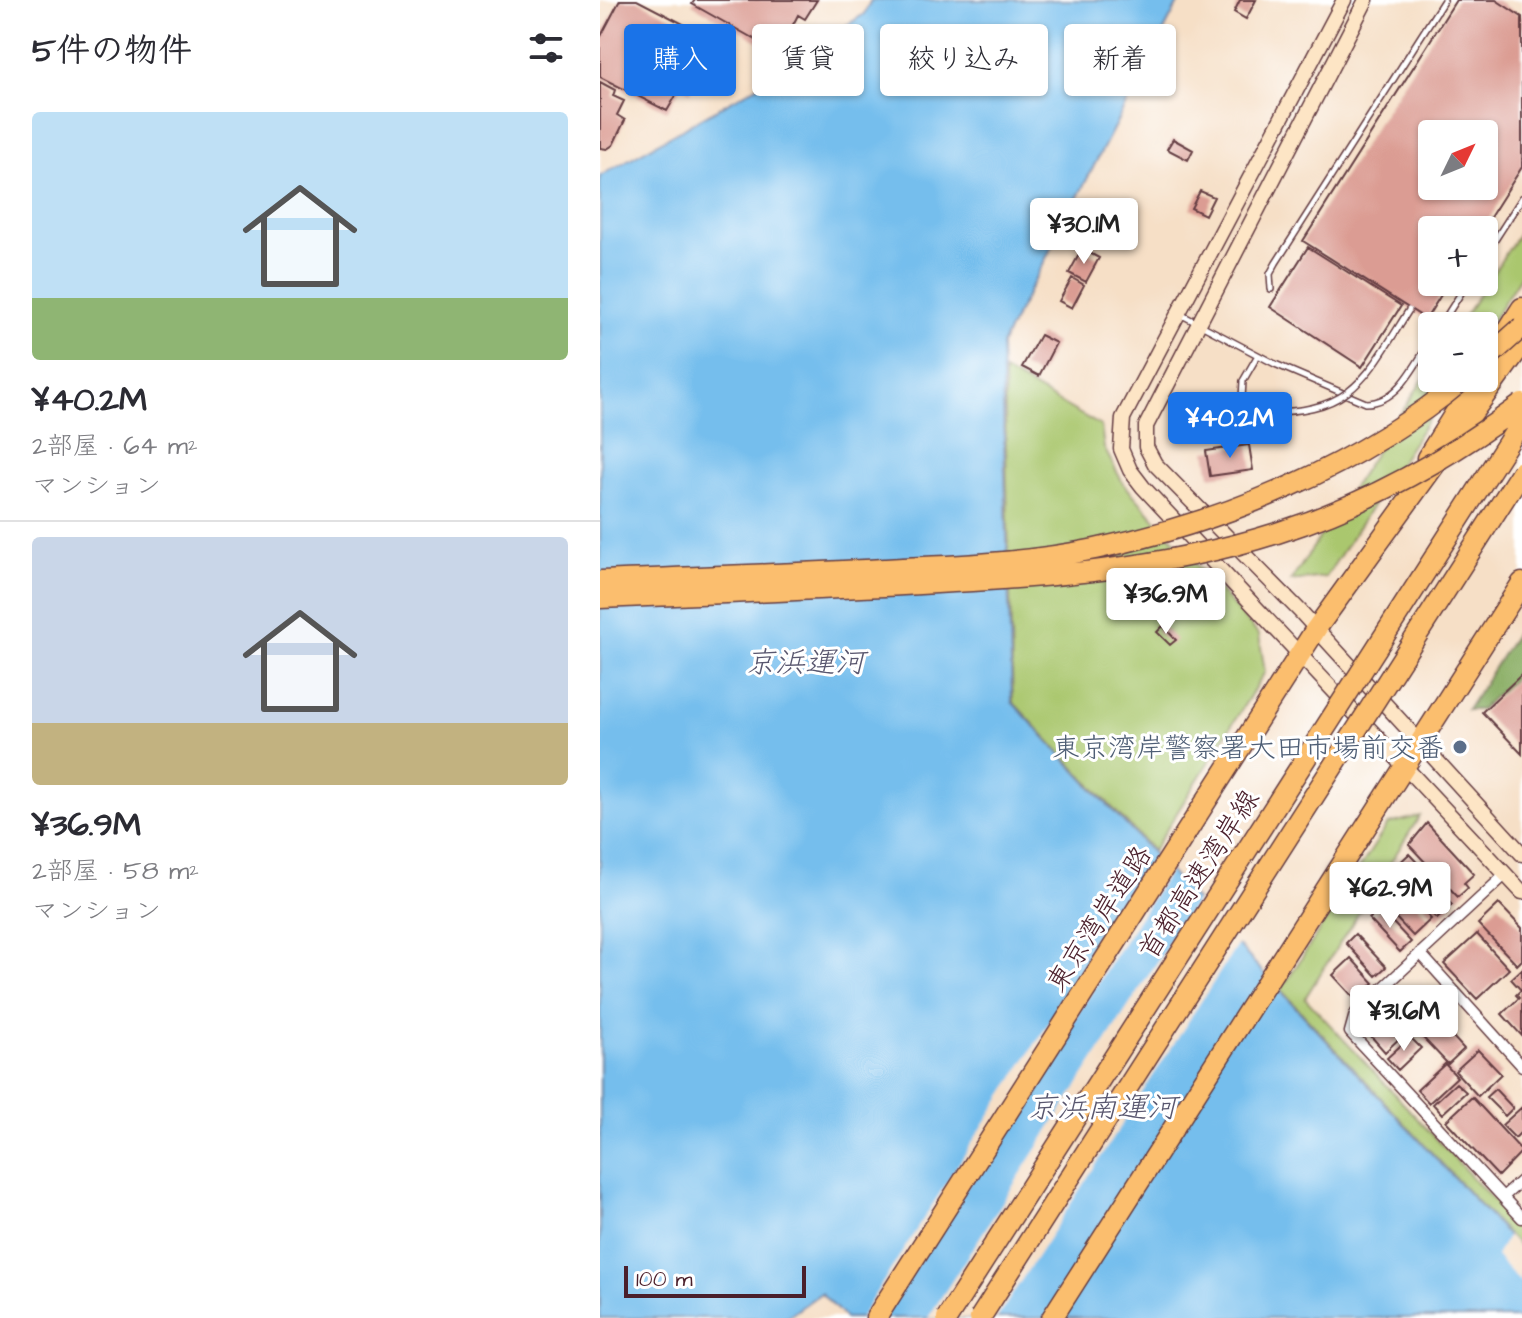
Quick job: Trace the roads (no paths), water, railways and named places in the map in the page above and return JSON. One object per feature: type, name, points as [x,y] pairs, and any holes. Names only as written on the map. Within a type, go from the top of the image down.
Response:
[{"type":"highway","points":[[1498,346],[1522,308]]},
{"type":"highway","points":[[1498,348],[1522,327]]},
{"type":"highway","name":"東京湾岸道路","points":[[876,1318],[1316,629],[1522,344]]},
{"type":"highway","points":[[600,581],[929,567],[1014,560],[1106,546],[1192,523],[1305,478],[1390,432],[1446,392]]},
{"type":"highway","name":"東京湾岸道路","points":[[1371,550],[1468,392]]},
{"type":"highway","points":[[600,598],[1017,579],[1095,573],[1189,557],[1279,533],[1374,495],[1432,464],[1522,404]]},
{"type":"highway","name":"首都高速湾岸線","points":[[947,1318],[1522,421]]},
{"type":"highway","name":"首都高速湾岸線","points":[[980,1318],[1522,471]]},
{"type":"highway","points":[[1052,1318],[1522,583]]},
{"type":"street","points":[[1344,0],[1123,418],[1120,439],[1125,460],[1153,498],[1406,764],[1522,892]]},
{"type":"street","points":[[1366,0],[1146,426],[1146,447],[1155,464],[1316,629],[1418,744],[1522,854]]},
{"type":"street","points":[[1506,874],[1355,1014],[1350,1032],[1522,1218]]},
{"type":"street","points":[[1420,953],[1522,1066]]},
{"type":"street","points":[[1503,1197],[1522,1180]]},
{"type":"lane","points":[[1271,289],[1270,274],[1276,263],[1444,0]]},
{"type":"lane","points":[[1498,235],[1522,198]]},
{"type":"lane","points":[[1258,355],[1243,381],[1242,398],[1261,412],[1331,403],[1362,383],[1409,310]]},
{"type":"lane","points":[[1177,313],[1258,355],[1366,403],[1379,403],[1392,395],[1418,358]]},
{"type":"water","name":"京浜運河","points":[[871,0],[1180,0],[1168,24],[1064,24],[1064,96],[1130,96],[1001,345],[1012,702],[1522,1251],[1522,1318],[845,1318],[821,1293],[786,1318],[600,1318],[600,176],[752,89],[752,96],[864,96],[864,24],[849,24],[864,14]]},
{"type":"place","name":"東京湾岸警察署大田市場前交番","points":[[1460,747]]},
{"type":"water label","name":"京浜南運河","points":[[1102,1107]]}]
